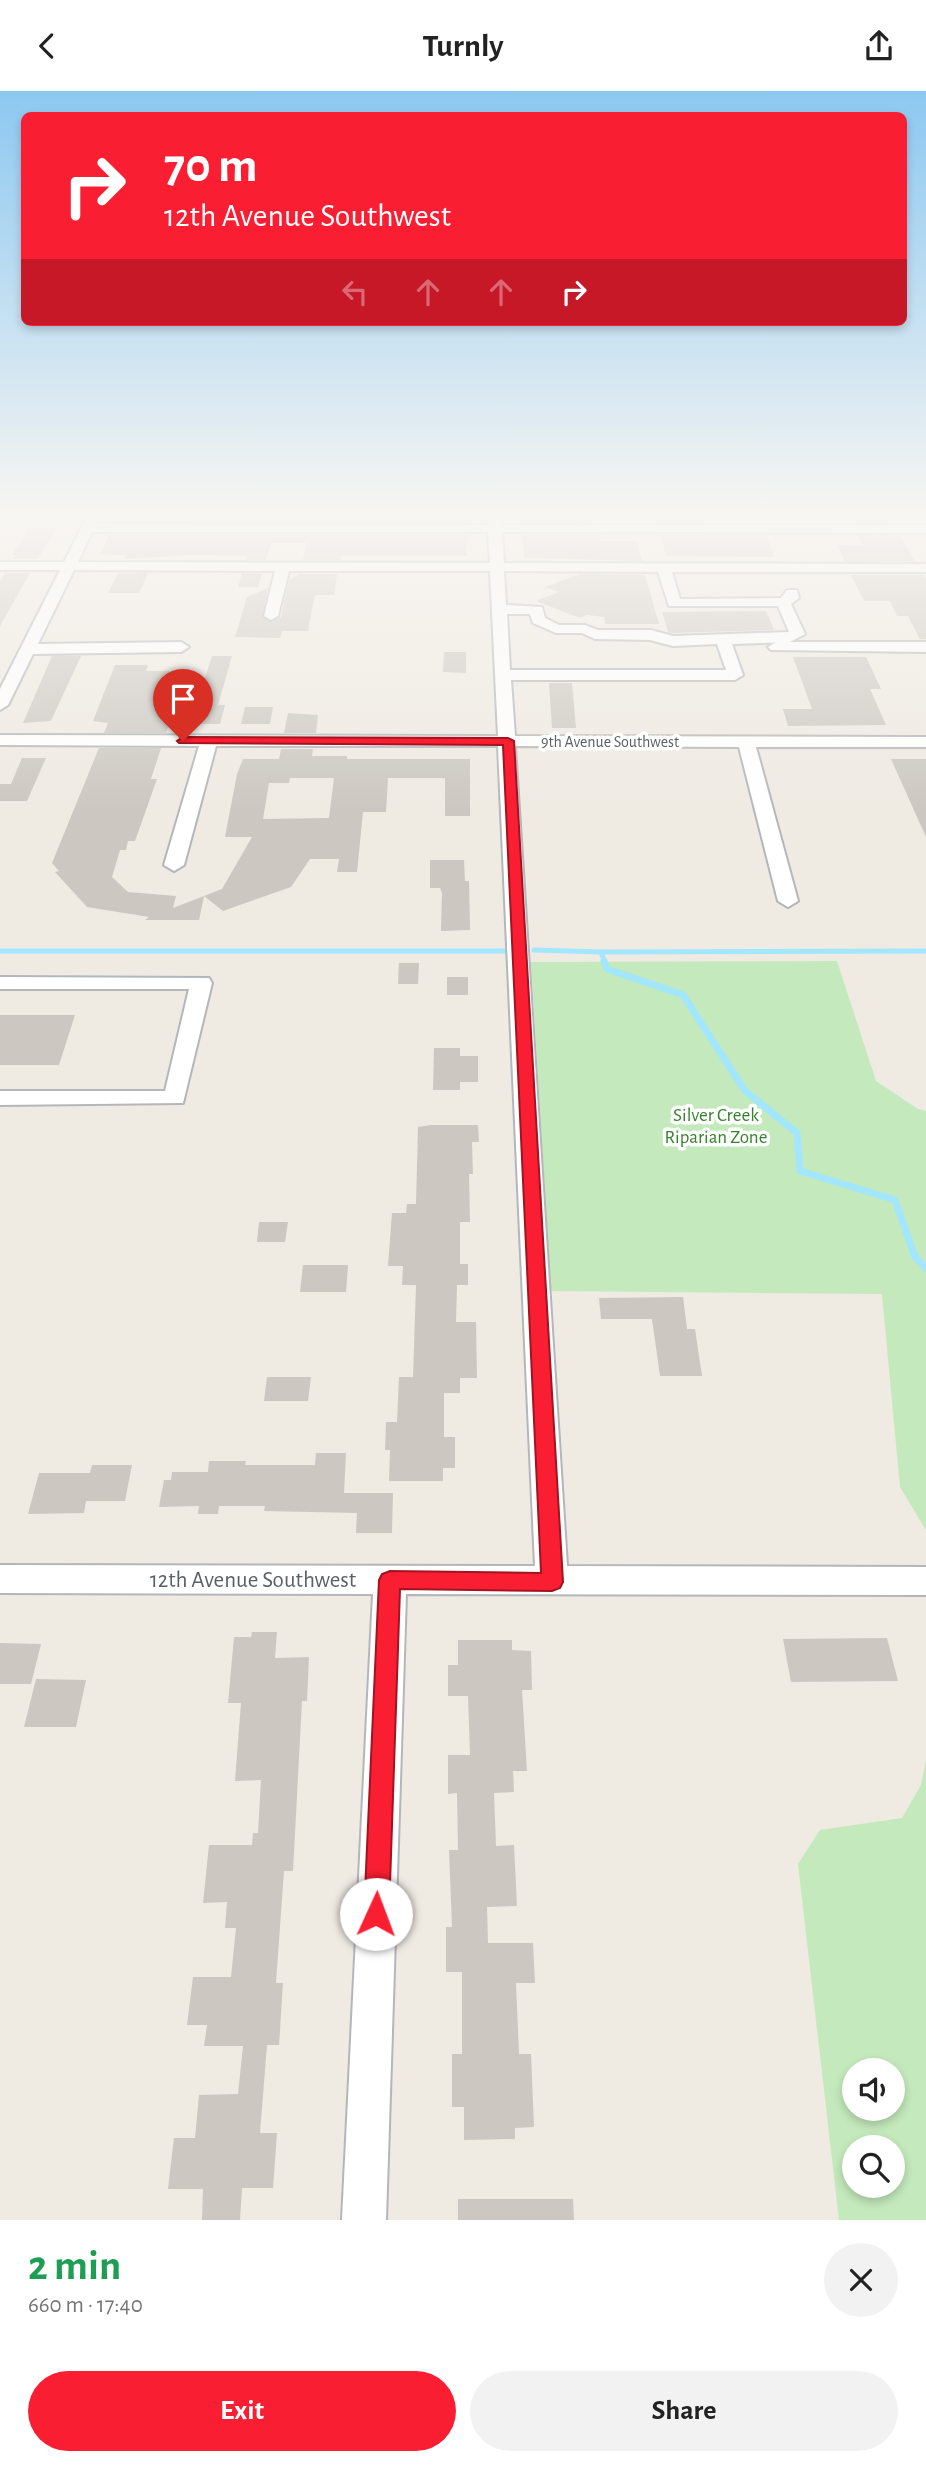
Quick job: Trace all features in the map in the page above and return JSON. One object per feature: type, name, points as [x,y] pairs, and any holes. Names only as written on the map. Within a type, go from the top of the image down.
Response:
[{"type":"street","points":[[0,705],[46,612]]},
{"type":"street","points":[[500,612],[552,1582]]},
{"type":"street","points":[[537,612],[538,621],[556,629],[585,629],[595,634],[651,635],[673,641],[790,637],[797,634],[788,612]]},
{"type":"street","points":[[504,674],[735,675],[724,641]]},
{"type":"street","points":[[27,649],[181,647]]},
{"type":"street","points":[[766,647],[926,647]]},
{"type":"street","name":"9th Avenue Southwest","points":[[0,740],[926,742]]},
{"type":"street","points":[[174,865],[209,741]]},
{"type":"street","points":[[746,742],[788,901]]},
{"type":"street","points":[[0,983],[201,983],[175,1098],[0,1098]]},
{"type":"street","name":"12th Avenue Southwest","points":[[0,1579],[926,1581]]},
{"type":"street","points":[[364,2220],[390,1580]]},
{"type":"green space","name":"Silver Creek Riparian Zone","points":[[837,961],[876,1081],[918,1109],[926,1111],[926,1530],[900,1487],[882,1294],[551,1291],[531,962]]},
{"type":"green space","points":[[926,1760],[926,2220],[839,2220],[798,1864],[820,1830],[902,1818],[921,1785]]},
{"type":"building","points":[[0,612],[8,612],[0,626]]},
{"type":"building","points":[[242,612],[263,612],[262,617],[272,622],[281,617],[282,612],[312,612],[308,631],[282,631],[280,638],[235,637]]},
{"type":"building","points":[[565,612],[656,612],[659,624],[605,624],[604,617],[587,615],[580,618]]},
{"type":"building","points":[[662,612],[767,612],[774,630],[673,633],[668,632]]},
{"type":"building","points":[[895,612],[926,612],[926,639],[920,639],[908,616],[897,616]]},
{"type":"building","points":[[444,652],[466,652],[466,673],[443,672]]},
{"type":"building","points":[[52,656],[81,656],[51,721],[23,723]]},
{"type":"building","points":[[212,656],[232,656],[218,705],[225,705],[220,724],[169,724],[166,733],[104,733],[108,723],[93,721],[115,665],[148,665],[146,671],[170,671],[167,678],[205,678]]},
{"type":"building","points":[[793,657],[866,657],[881,689],[870,689],[886,725],[788,726],[783,709],[812,709]]},
{"type":"building","points":[[549,683],[572,683],[576,728],[552,728]]},
{"type":"building","points":[[245,707],[273,707],[270,724],[241,724]]},
{"type":"building","points":[[288,713],[318,715],[316,733],[284,733]]},
{"type":"building","points":[[99,748],[161,748],[151,779],[157,779],[135,841],[128,841],[126,850],[120,850],[112,877],[128,892],[176,896],[173,908],[204,896],[199,920],[145,920],[149,917],[87,907],[55,872],[59,871],[52,863]]},
{"type":"building","points":[[281,749],[313,749],[312,756],[347,756],[347,759],[470,759],[470,816],[445,816],[445,778],[388,778],[386,812],[363,812],[357,872],[337,872],[339,859],[310,859],[291,887],[223,911],[204,896],[222,889],[252,837],[225,837],[237,774],[243,759],[279,759]],"holes":[[[290,778],[334,778],[329,818],[263,819],[269,783],[289,783]]]},
{"type":"building","points":[[22,758],[46,758],[27,801],[0,801],[0,784],[11,784]]},
{"type":"building","points":[[891,759],[926,759],[926,837]]},
{"type":"building","points":[[430,860],[464,860],[465,881],[469,881],[470,930],[441,931],[442,893],[440,888],[430,888]]},
{"type":"building","points":[[399,963],[419,963],[418,984],[398,984]]},
{"type":"building","points":[[447,977],[468,977],[468,995],[447,995]]},
{"type":"building","points":[[0,1015],[75,1015],[59,1065],[0,1065]]},
{"type":"building","points":[[434,1048],[460,1048],[460,1056],[478,1056],[478,1082],[460,1082],[460,1090],[433,1090]]},
{"type":"building","points":[[478,1125],[479,1142],[472,1142],[473,1174],[469,1174],[470,1222],[460,1222],[460,1264],[468,1264],[468,1285],[457,1285],[456,1322],[476,1322],[477,1378],[460,1378],[460,1393],[444,1393],[444,1437],[455,1437],[455,1468],[443,1468],[443,1481],[389,1481],[390,1450],[385,1450],[386,1422],[397,1422],[399,1377],[413,1377],[416,1285],[402,1285],[403,1266],[388,1266],[392,1213],[406,1213],[407,1204],[416,1204],[418,1127]]},
{"type":"building","points":[[259,1222],[288,1222],[285,1242],[257,1242]]},
{"type":"building","points":[[303,1265],[348,1265],[346,1292],[300,1292]]},
{"type":"building","points":[[683,1297],[687,1329],[695,1329],[702,1376],[660,1376],[652,1319],[601,1319],[599,1298]]},
{"type":"building","points":[[267,1377],[311,1377],[308,1401],[264,1401]]},
{"type":"building","points":[[316,1453],[346,1453],[344,1493],[393,1493],[392,1533],[356,1533],[357,1513],[264,1511],[265,1506],[219,1506],[218,1514],[198,1514],[199,1506],[159,1507],[164,1480],[171,1480],[172,1472],[208,1472],[209,1461],[246,1461],[245,1465],[315,1465]]},
{"type":"building","points":[[92,1465],[132,1465],[125,1501],[86,1501],[84,1513],[28,1514],[39,1473],[90,1473]]},
{"type":"building","points":[[252,1632],[277,1632],[275,1658],[309,1657],[307,1701],[302,1701],[293,1871],[284,1871],[276,1983],[283,1983],[279,2045],[267,2045],[260,2133],[277,2133],[273,2188],[242,2188],[240,2220],[202,2220],[203,2189],[168,2189],[174,2138],[195,2138],[199,2095],[238,2094],[243,2046],[204,2046],[207,2025],[187,2025],[193,1977],[231,1977],[236,1928],[225,1928],[227,1902],[203,1903],[209,1845],[252,1845],[253,1833],[258,1833],[261,1780],[235,1781],[241,1703],[228,1703],[234,1637],[251,1637]]},
{"type":"building","points":[[887,1638],[898,1681],[791,1682],[783,1639]]},
{"type":"building","points":[[458,1640],[512,1640],[512,1650],[531,1651],[532,1690],[522,1690],[527,1771],[513,1771],[514,1792],[494,1793],[496,1846],[514,1845],[517,1906],[487,1907],[488,1943],[533,1943],[535,1983],[516,1983],[519,2054],[531,2054],[534,2127],[515,2128],[515,2139],[464,2140],[464,2107],[452,2107],[452,2054],[462,2054],[462,1972],[446,1972],[446,1927],[452,1927],[449,1850],[458,1850],[457,1793],[448,1794],[448,1755],[470,1755],[468,1696],[448,1696],[448,1665],[458,1665]]},
{"type":"building","points":[[0,1643],[41,1644],[31,1684],[0,1684]]},
{"type":"building","points":[[36,1679],[86,1680],[76,1727],[24,1727]]},
{"type":"building","points":[[458,2199],[573,2199],[574,2220],[458,2220]]},
{"type":"waterway","points":[[534,950],[601,952]]},
{"type":"waterway","points":[[0,951],[505,951]]},
{"type":"waterway","points":[[601,952],[926,951]]},
{"type":"waterway","points":[[601,952],[605,963]]},
{"type":"waterway","points":[[604,961],[607,969],[683,995],[745,1091],[797,1133],[800,1171],[895,1200],[915,1257],[926,1268]]},
{"type":"route","points":[[183,741],[508,741],[552,1582],[390,1580],[376,1914]]}]
